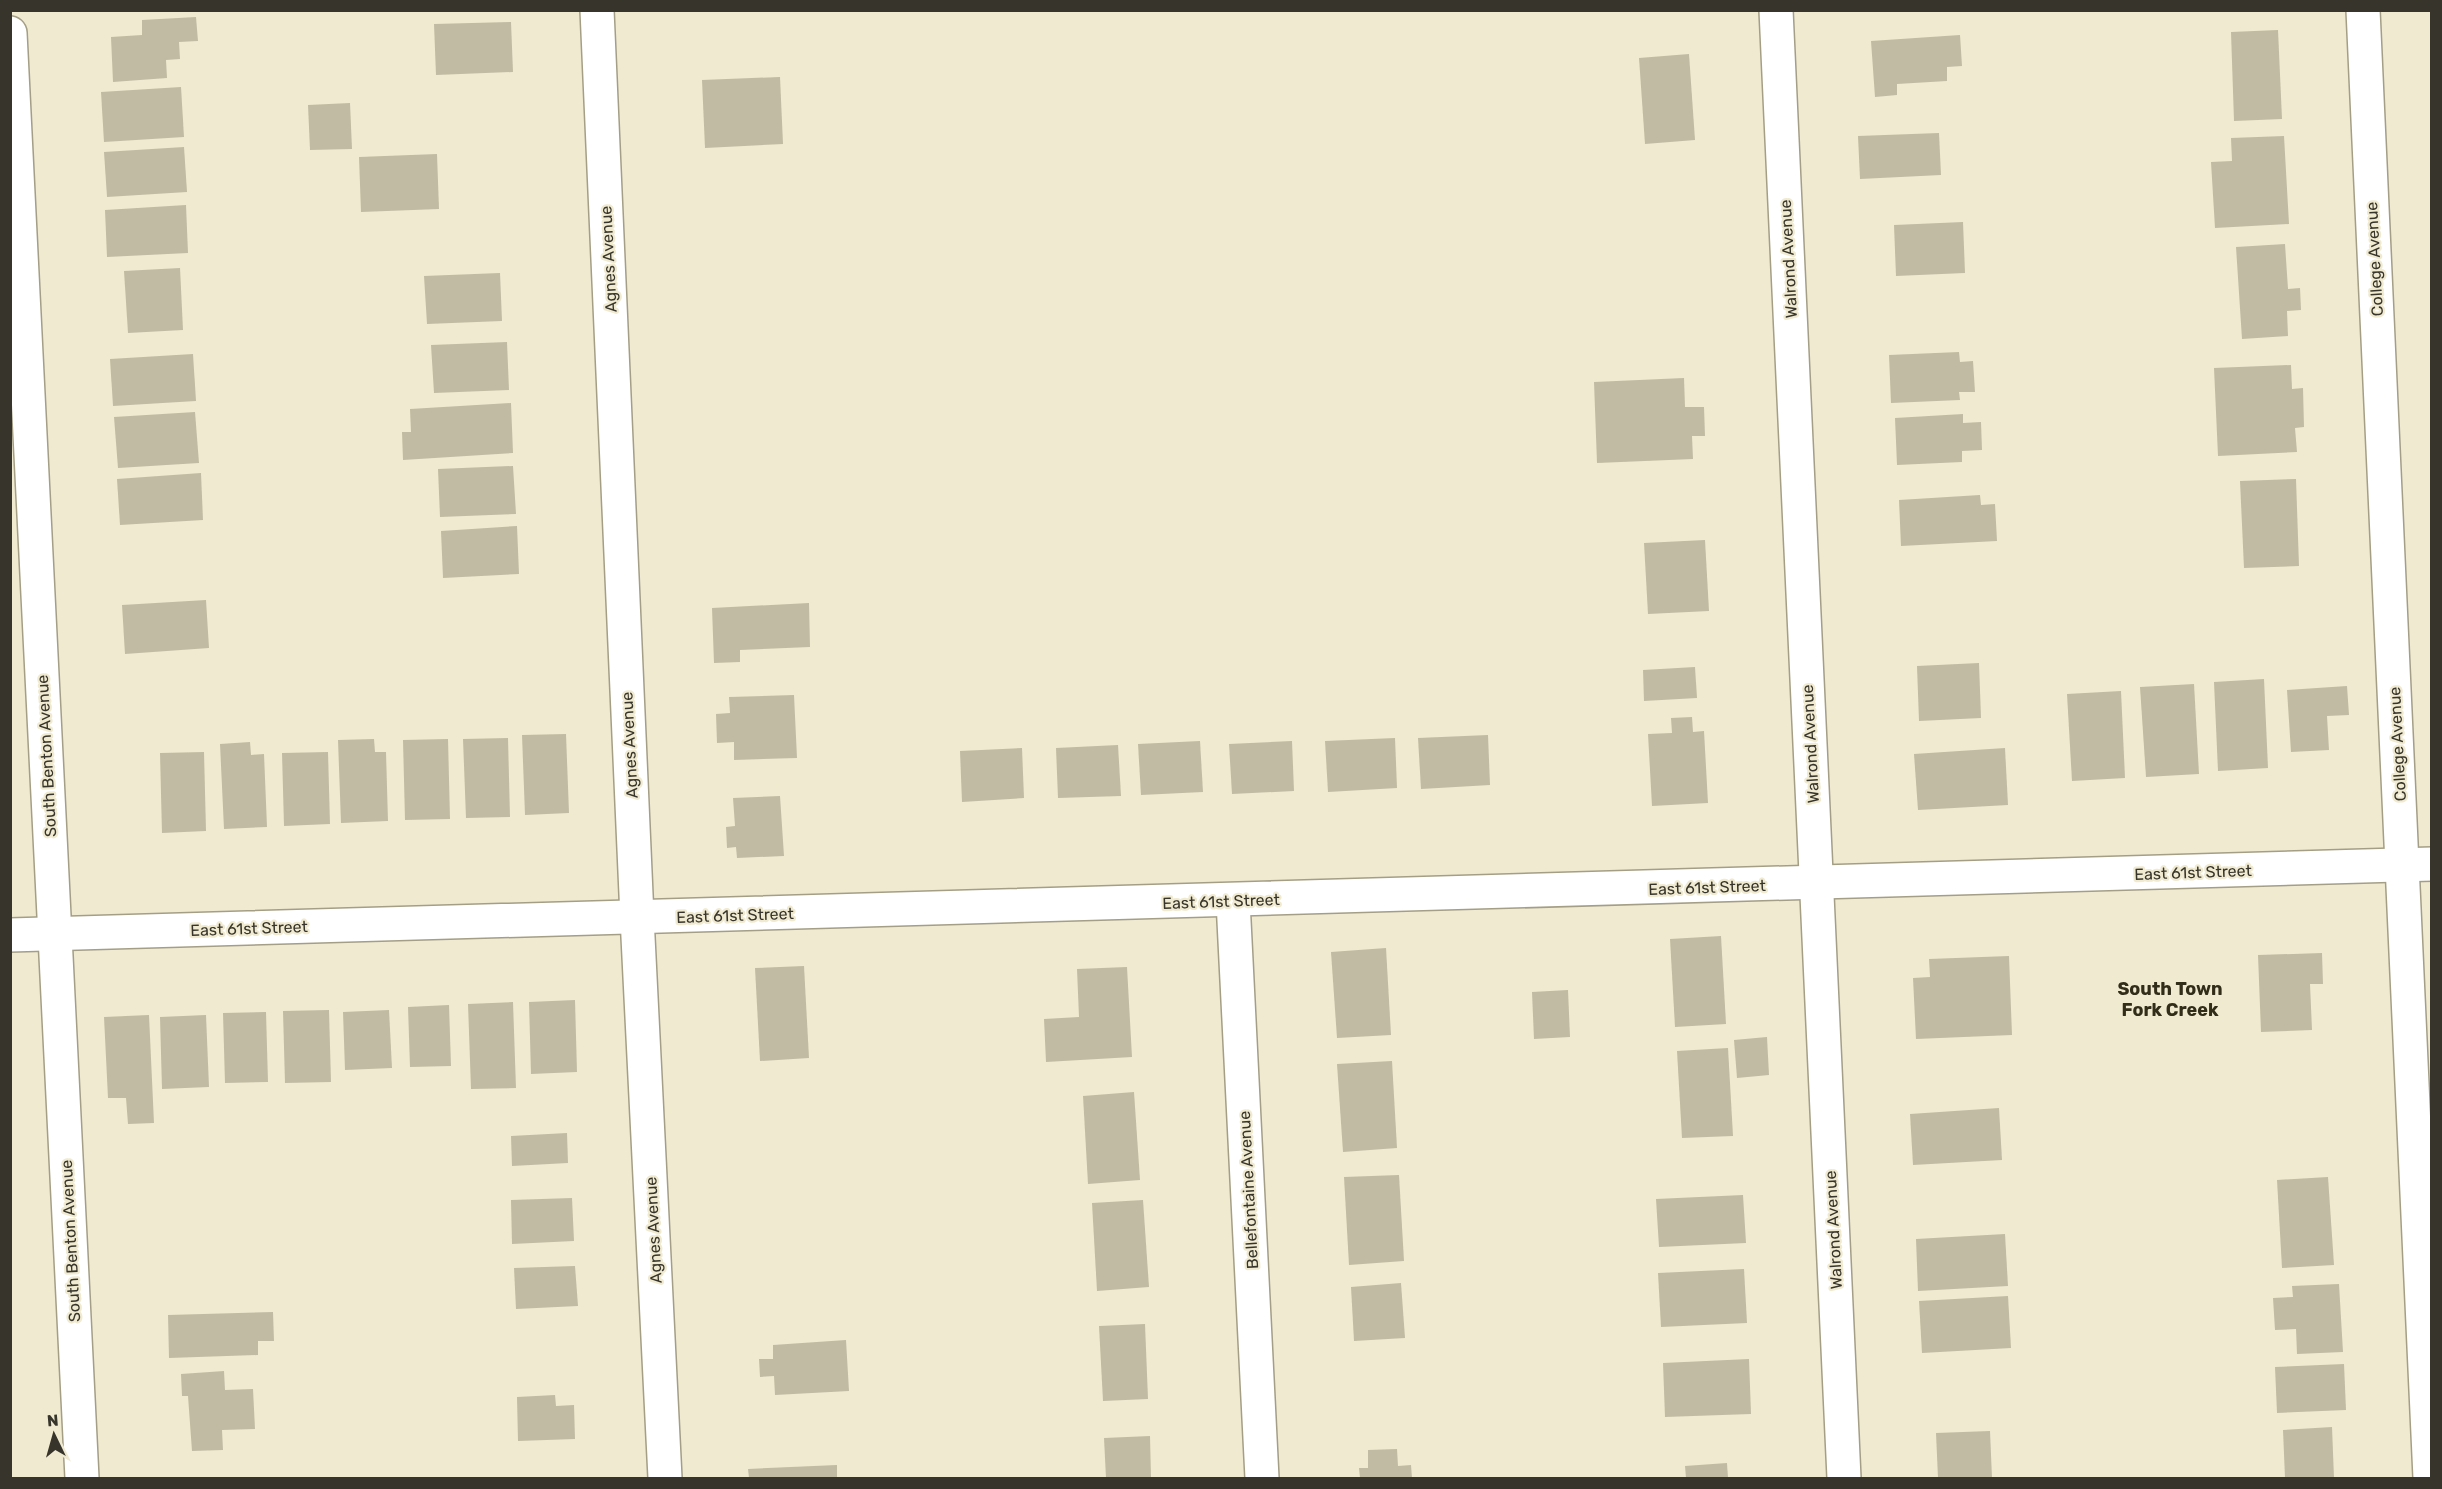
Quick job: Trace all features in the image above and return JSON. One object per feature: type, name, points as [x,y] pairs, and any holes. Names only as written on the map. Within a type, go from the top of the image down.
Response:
[{"type":"street","name":"Agnes Avenue","points":[[597,10],[637,917],[665,1479]]},
{"type":"street","name":"Walrond Avenue","points":[[1776,10],[1844,1479]]},
{"type":"street","name":"College Avenue","points":[[2363,10],[2417,865],[2430,1479]]},
{"type":"street","name":"South Benton Avenue","points":[[10,33],[82,1479]]},
{"type":"street","name":"East 61st Street","points":[[10,935],[2417,865]]},
{"type":"street","name":"Bellefontaine Avenue","points":[[1233,901],[1262,1479]]},
{"type":"building","points":[[196,17],[198,41],[179,42],[180,59],[166,60],[167,78],[113,82],[111,37],[142,35],[142,20]]},
{"type":"building","points":[[511,22],[513,72],[436,75],[434,24]]},
{"type":"building","points":[[2278,30],[2282,119],[2234,121],[2231,32]]},
{"type":"building","points":[[1960,35],[1962,66],[1947,67],[1947,81],[1897,84],[1897,95],[1875,97],[1871,41]]},
{"type":"building","points":[[1689,54],[1695,140],[1645,144],[1639,58]]},
{"type":"building","points":[[780,77],[783,144],[705,148],[702,80]]},
{"type":"building","points":[[181,87],[184,137],[104,142],[101,92]]},
{"type":"building","points":[[350,103],[352,149],[310,150],[308,105]]},
{"type":"building","points":[[1939,133],[1941,175],[1860,179],[1858,136]]},
{"type":"building","points":[[2284,136],[2289,224],[2215,228],[2211,162],[2232,161],[2231,138]]},
{"type":"building","points":[[184,147],[187,192],[107,197],[104,152]]},
{"type":"building","points":[[437,154],[439,209],[361,212],[359,157]]},
{"type":"building","points":[[186,205],[188,253],[107,257],[105,210]]},
{"type":"building","points":[[1963,222],[1965,273],[1896,276],[1894,225]]},
{"type":"building","points":[[2285,244],[2288,289],[2300,288],[2301,310],[2287,311],[2288,336],[2242,339],[2236,247]]},
{"type":"building","points":[[180,268],[183,330],[128,333],[124,271]]},
{"type":"building","points":[[500,273],[502,321],[427,324],[424,276]]},
{"type":"building","points":[[507,342],[509,390],[434,393],[431,345]]},
{"type":"building","points":[[1959,352],[1960,362],[1973,361],[1975,392],[1959,392],[1960,400],[1891,403],[1889,355]]},
{"type":"building","points":[[193,354],[196,401],[113,406],[110,359]]},
{"type":"building","points":[[2291,365],[2292,389],[2303,388],[2304,427],[2295,428],[2297,452],[2218,456],[2214,368]]},
{"type":"building","points":[[1684,378],[1685,407],[1704,407],[1705,436],[1692,436],[1693,459],[1597,463],[1594,382]]},
{"type":"building","points":[[511,403],[513,453],[403,460],[402,432],[411,432],[410,409]]},
{"type":"building","points":[[195,412],[199,463],[118,468],[114,417]]},
{"type":"building","points":[[1963,414],[1963,423],[1981,422],[1982,450],[1962,451],[1962,462],[1897,465],[1895,418]]},
{"type":"building","points":[[513,466],[516,514],[440,517],[438,469]]},
{"type":"building","points":[[201,473],[203,520],[120,525],[117,479]]},
{"type":"building","points":[[2296,479],[2299,566],[2244,568],[2240,481]]},
{"type":"building","points":[[1980,495],[1981,505],[1995,504],[1997,541],[1901,546],[1899,500]]},
{"type":"building","points":[[517,526],[519,574],[443,578],[441,531]]},
{"type":"building","points":[[1705,540],[1709,611],[1648,614],[1644,543]]},
{"type":"building","points":[[206,600],[209,648],[125,654],[122,605]]},
{"type":"building","points":[[809,603],[810,647],[740,650],[740,662],[714,663],[712,608]]},
{"type":"building","points":[[1979,663],[1981,718],[1919,721],[1917,666]]},
{"type":"building","points":[[1695,667],[1697,698],[1644,701],[1643,670]]},
{"type":"building","points":[[2264,679],[2268,768],[2218,771],[2214,682]]},
{"type":"building","points":[[2194,684],[2199,774],[2146,777],[2140,687]]},
{"type":"building","points":[[2347,686],[2349,715],[2327,716],[2329,750],[2291,752],[2287,690]]},
{"type":"building","points":[[2121,691],[2125,778],[2072,781],[2067,694]]},
{"type":"building","points":[[794,695],[797,758],[734,760],[734,742],[717,743],[716,714],[730,713],[729,697]]},
{"type":"building","points":[[1692,717],[1693,732],[1704,731],[1708,803],[1652,806],[1648,734],[1672,733],[1671,718]]},
{"type":"building","points":[[566,734],[569,813],[525,815],[522,735]]},
{"type":"building","points":[[1488,735],[1490,785],[1421,789],[1418,738]]},
{"type":"building","points":[[508,738],[510,817],[466,818],[463,739]]},
{"type":"building","points":[[1395,738],[1397,788],[1328,792],[1325,741]]},
{"type":"building","points":[[374,739],[375,752],[386,752],[388,821],[341,823],[338,740]]},
{"type":"building","points":[[448,739],[450,819],[405,820],[403,740]]},
{"type":"building","points":[[1200,741],[1203,792],[1141,795],[1138,744]]},
{"type":"building","points":[[1292,741],[1294,791],[1232,794],[1229,744]]},
{"type":"building","points":[[250,742],[251,755],[264,754],[267,827],[224,829],[220,744]]},
{"type":"building","points":[[1118,745],[1121,796],[1058,798],[1056,748]]},
{"type":"building","points":[[1022,748],[1024,798],[962,802],[960,751]]},
{"type":"building","points":[[2005,748],[2008,805],[1918,810],[1914,754]]},
{"type":"building","points":[[204,752],[206,831],[162,833],[160,753]]},
{"type":"building","points":[[328,752],[330,824],[284,826],[282,753]]},
{"type":"building","points":[[780,796],[784,856],[737,858],[736,847],[727,848],[726,827],[735,826],[733,798]]},
{"type":"building","points":[[1721,936],[1726,1024],[1675,1027],[1670,939]]},
{"type":"building","points":[[1386,948],[1391,1035],[1337,1038],[1331,952]]},
{"type":"building","points":[[2322,953],[2323,984],[2310,984],[2312,1030],[2261,1032],[2258,955]]},
{"type":"building","points":[[2009,956],[2012,1035],[1916,1039],[1913,978],[1930,977],[1929,959]]},
{"type":"building","points":[[804,966],[809,1058],[760,1061],[755,968]]},
{"type":"building","points":[[1127,967],[1132,1057],[1046,1062],[1044,1019],[1079,1017],[1077,969]]},
{"type":"building","points":[[1568,990],[1570,1037],[1534,1039],[1532,992]]},
{"type":"building","points":[[575,1000],[577,1072],[531,1074],[529,1002]]},
{"type":"building","points":[[513,1002],[516,1088],[471,1089],[468,1004]]},
{"type":"building","points":[[449,1005],[451,1066],[410,1067],[408,1007]]},
{"type":"building","points":[[329,1010],[331,1082],[285,1083],[283,1011]]},
{"type":"building","points":[[389,1010],[392,1068],[345,1070],[343,1012]]},
{"type":"building","points":[[266,1012],[268,1082],[225,1083],[223,1013]]},
{"type":"building","points":[[149,1015],[154,1123],[128,1124],[126,1098],[108,1098],[104,1017]]},
{"type":"building","points":[[206,1015],[209,1087],[162,1089],[160,1017]]},
{"type":"building","points":[[1767,1037],[1769,1075],[1737,1078],[1734,1040]]},
{"type":"building","points":[[1728,1048],[1733,1136],[1682,1138],[1677,1051]]},
{"type":"building","points":[[1392,1061],[1397,1148],[1343,1152],[1337,1064]]},
{"type":"building","points":[[1134,1092],[1140,1180],[1088,1184],[1083,1096]]},
{"type":"building","points":[[1999,1108],[2002,1160],[1913,1165],[1910,1114]]},
{"type":"building","points":[[567,1133],[568,1163],[512,1166],[511,1136]]},
{"type":"building","points":[[1399,1175],[1404,1261],[1349,1265],[1344,1177]]},
{"type":"building","points":[[2328,1177],[2334,1265],[2282,1268],[2277,1180]]},
{"type":"building","points":[[1743,1195],[1746,1243],[1659,1247],[1656,1199]]},
{"type":"building","points":[[572,1198],[574,1241],[512,1244],[511,1200]]},
{"type":"building","points":[[1143,1200],[1149,1287],[1097,1291],[1092,1203]]},
{"type":"building","points":[[2005,1234],[2008,1286],[1918,1291],[1916,1239]]},
{"type":"building","points":[[575,1266],[578,1306],[516,1309],[514,1268]]},
{"type":"building","points":[[1744,1269],[1747,1323],[1661,1327],[1658,1273]]},
{"type":"building","points":[[1401,1283],[1405,1338],[1354,1341],[1351,1287]]},
{"type":"building","points":[[2339,1284],[2343,1352],[2297,1354],[2296,1329],[2275,1330],[2273,1298],[2293,1297],[2292,1286]]},
{"type":"building","points":[[2008,1296],[2011,1348],[1922,1353],[1919,1301]]},
{"type":"building","points":[[273,1312],[274,1341],[258,1341],[258,1355],[169,1358],[168,1315]]},
{"type":"building","points":[[1145,1324],[1148,1399],[1103,1401],[1099,1326]]},
{"type":"building","points":[[846,1340],[849,1391],[775,1395],[774,1376],[760,1377],[759,1359],[773,1359],[773,1345]]},
{"type":"building","points":[[1749,1359],[1751,1414],[1665,1417],[1663,1363]]},
{"type":"building","points":[[2344,1364],[2346,1410],[2277,1413],[2275,1367]]},
{"type":"building","points":[[224,1371],[225,1390],[253,1389],[255,1429],[222,1430],[223,1450],[192,1451],[188,1396],[182,1396],[181,1374]]},
{"type":"building","points":[[555,1395],[556,1406],[574,1405],[575,1439],[518,1441],[517,1397]]},
{"type":"building","points":[[2332,1427],[2334,1478],[2285,1478],[2283,1430]]},
{"type":"building","points":[[1990,1431],[1992,1478],[1938,1478],[1936,1433]]},
{"type":"building","points":[[1150,1436],[1151,1478],[1106,1478],[1104,1438]]},
{"type":"building","points":[[1397,1449],[1398,1466],[1411,1465],[1412,1478],[1360,1478],[1359,1468],[1368,1468],[1368,1450]]},
{"type":"building","points":[[1727,1463],[1728,1478],[1686,1478],[1685,1466]]},
{"type":"building","points":[[837,1465],[837,1478],[749,1478],[748,1469]]},
{"type":"district","name":"South Town Fork Creek","points":[[2170,999]]}]
